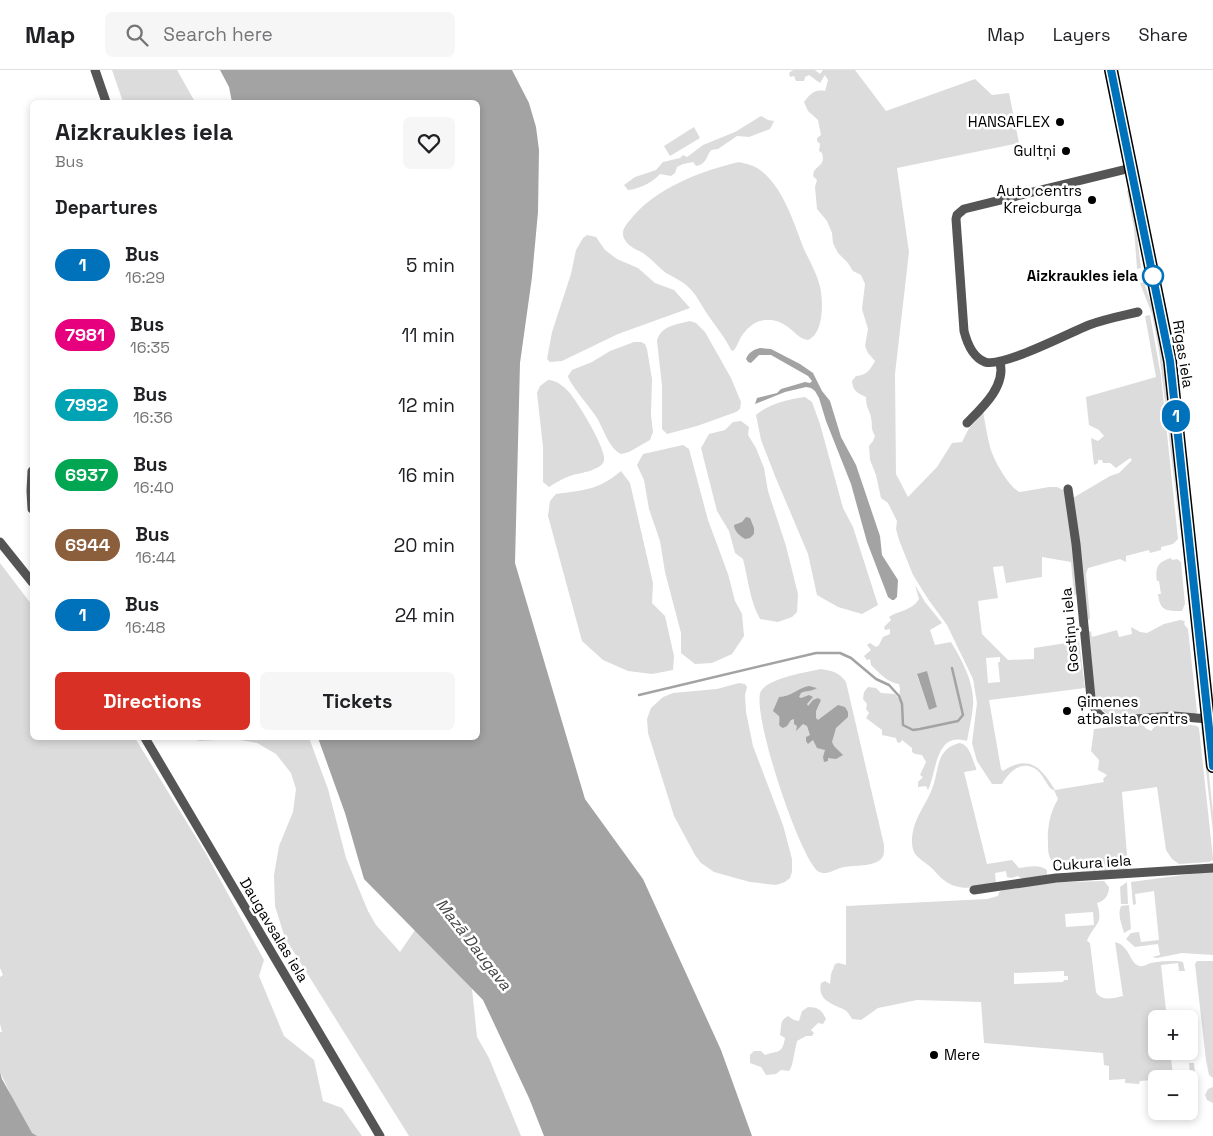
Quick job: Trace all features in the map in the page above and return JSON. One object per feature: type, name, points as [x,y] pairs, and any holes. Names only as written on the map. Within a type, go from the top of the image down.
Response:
[{"type":"highway","name":"Rīgas iela","points":[[1111,70],[1170,361],[1213,766]]},
{"type":"street","points":[[95,70],[105,100]]},
{"type":"street","points":[[1131,168],[964,208],[957,215],[956,219],[964,331],[967,343],[978,358],[985,362],[1000,362],[1090,325],[1138,312]]},
{"type":"street","points":[[967,423],[988,401],[993,392],[1001,375],[1000,362]]},
{"type":"street","name":"Gostiņu iela","points":[[1068,489],[1076,544],[1091,698],[1095,711],[1104,719],[1111,721],[1173,716],[1208,720]]},
{"type":"street","points":[[0,542],[30,580]]},
{"type":"street","name":"Daugavsalas iela","points":[[146,740],[380,1136]]},
{"type":"street","name":"Cukura iela","points":[[974,890],[1056,878],[1213,868]]},
{"type":"shaded area","points":[[112,70],[177,70],[194,100],[122,100]]},
{"type":"shaded area","points":[[793,70],[815,70],[820,74],[823,70],[855,70],[886,111],[975,79],[992,95],[1009,93],[1019,143],[897,168],[909,252],[895,374],[896,474],[908,497],[937,467],[952,443],[962,442],[968,430],[983,411],[992,452],[1011,485],[1020,492],[1049,487],[1057,487],[1065,491],[1074,546],[1077,594],[1074,595],[1071,562],[1042,557],[1042,577],[1006,583],[1003,566],[993,567],[998,598],[978,601],[982,634],[1008,660],[1034,659],[1034,648],[1079,641],[1085,688],[989,700],[1001,769],[1003,771],[1012,766],[1027,763],[1039,769],[1055,790],[1104,782],[1103,779],[1107,775],[1098,770],[1099,760],[1091,751],[1094,729],[1145,723],[1145,728],[1151,731],[1155,726],[1152,723],[1168,721],[1197,726],[1199,728],[1213,860],[1209,862],[1179,864],[1172,859],[1166,850],[1157,787],[1122,792],[1127,870],[1083,873],[1062,869],[1054,863],[1048,851],[1050,820],[1058,799],[1054,790],[1051,789],[1037,770],[1026,766],[1021,766],[1012,771],[1002,784],[992,784],[977,761],[972,743],[977,703],[973,679],[947,625],[913,575],[899,540],[896,529],[897,521],[888,503],[881,498],[876,475],[870,460],[869,446],[875,436],[866,397],[853,387],[852,381],[856,376],[868,372],[875,361],[865,346],[868,329],[862,309],[865,284],[861,275],[853,271],[838,253],[827,221],[817,209],[815,187],[817,180],[813,176],[814,171],[823,159],[822,153],[819,151],[820,144],[817,141],[817,138],[821,135],[818,120],[808,111],[804,102],[813,93],[825,91],[828,80],[825,75],[820,83],[809,75],[805,77],[804,81],[796,81],[794,76],[790,77],[789,73]],"holes":[[[1000,657],[1000,662],[998,662],[1000,682],[988,683],[986,658]]]},
{"type":"shaded area","points":[[761,116],[774,121],[770,129],[749,137],[737,136],[718,149],[711,150],[702,164],[696,166],[693,162],[683,164],[677,167],[675,173],[671,176],[660,174],[649,183],[637,188],[628,190],[624,185],[635,177],[656,170],[663,162],[680,158],[683,155],[687,157],[703,145],[735,132]]},
{"type":"shaded area","points":[[694,127],[700,138],[670,156],[664,146]]},
{"type":"shaded area","points":[[739,162],[758,168],[768,177],[782,196],[816,275],[822,298],[822,312],[817,332],[808,340],[800,337],[782,323],[764,320],[753,324],[742,336],[735,349],[731,350],[690,288],[666,273],[643,253],[630,246],[624,237],[624,229],[630,220],[640,209],[665,190],[709,170]]},
{"type":"shaded area","points":[[1129,189],[1141,268],[1137,269],[1134,228],[1127,191]]},
{"type":"shaded area","points":[[587,235],[596,237],[605,250],[617,259],[638,268],[655,283],[674,290],[690,308],[618,334],[562,361],[550,362],[547,359],[552,332],[571,274],[576,250]]},
{"type":"shaded area","points":[[1144,282],[1152,306],[1165,371],[1181,539],[1159,351],[1152,314],[1140,283]]},
{"type":"shaded area","points":[[1150,315],[1161,376],[1178,539],[1173,544],[1161,547],[1161,550],[1150,553],[1149,550],[1126,556],[1126,562],[1120,559],[1088,568],[1086,574],[1090,618],[1088,621],[1073,498],[1110,476],[1119,473],[1132,460],[1130,458],[1116,468],[1110,463],[1103,463],[1102,460],[1098,460],[1098,463],[1094,465],[1091,438],[1098,441],[1104,436],[1099,430],[1089,425],[1086,397],[1156,377],[1145,316]]},
{"type":"shaded area","points":[[690,321],[696,323],[705,332],[731,378],[741,402],[740,409],[697,426],[667,434],[662,429],[662,386],[657,341],[666,329]]},
{"type":"shaded area","points":[[634,342],[645,344],[647,349],[652,379],[651,415],[653,432],[650,440],[629,452],[621,454],[609,442],[598,420],[575,389],[568,376],[572,370],[592,362],[610,351]]},
{"type":"shaded area","points":[[548,380],[556,382],[568,391],[578,404],[604,455],[604,461],[599,467],[567,477],[549,487],[543,482],[543,447],[537,393],[540,386]]},
{"type":"shaded area","points":[[805,397],[812,402],[820,424],[843,508],[853,527],[878,605],[862,614],[838,607],[817,595],[808,554],[761,440],[756,415],[779,403]]},
{"type":"shaded area","points":[[741,421],[749,427],[748,435],[756,448],[764,468],[768,491],[786,546],[798,594],[797,612],[792,617],[778,622],[760,619],[752,597],[743,559],[735,553],[729,531],[717,511],[701,448],[709,434],[725,430],[733,422]]},
{"type":"shaded area","points":[[683,445],[689,449],[708,520],[728,574],[735,601],[742,614],[744,636],[732,654],[712,663],[695,664],[681,653],[681,633],[665,572],[660,541],[649,509],[644,480],[637,465],[643,454]]},
{"type":"shaded area","points":[[621,471],[630,483],[653,583],[652,603],[665,616],[674,656],[673,670],[652,674],[628,671],[603,660],[582,641],[548,516],[550,501],[556,494],[598,486]]},
{"type":"shaded area","points":[[1171,558],[1181,562],[1185,604],[1182,611],[1165,609],[1159,600],[1158,594],[1161,594],[1159,581],[1157,581],[1157,569],[1160,563]]},
{"type":"shaded area","points":[[0,563],[30,602],[30,740],[136,740],[205,852],[264,960],[259,976],[284,1036],[314,1060],[323,1101],[342,1108],[362,1136],[3,1136],[10,1093],[0,1072],[0,1032],[2,1032],[0,1024],[0,977],[3,975],[0,968]]},
{"type":"shaded area","points":[[915,585],[925,602],[942,623],[930,630],[935,645],[951,642],[967,672],[973,698],[967,741],[957,739],[943,747],[928,790],[926,786],[918,787],[918,782],[923,777],[920,775],[926,762],[922,755],[912,752],[912,748],[902,740],[900,743],[897,742],[896,738],[882,735],[882,730],[866,718],[869,713],[866,709],[867,704],[863,699],[864,692],[868,687],[876,688],[881,693],[895,694],[899,699],[899,684],[891,682],[884,677],[871,665],[870,659],[867,660],[864,656],[871,650],[867,645],[870,643],[876,647],[883,637],[890,634],[890,629],[885,630],[884,627],[891,620],[889,617],[913,606],[919,599]],"holes":[[[927,672],[937,707],[929,710],[917,675]]]},
{"type":"shaded area","points":[[1180,620],[1185,621],[1184,624],[1188,629],[1197,712],[1195,714],[1113,717],[1104,712],[1094,698],[1088,630],[1091,632],[1092,637],[1117,630],[1119,637],[1132,634],[1131,627],[1140,632],[1147,633],[1164,624]]},
{"type":"shaded area","points":[[821,669],[829,670],[841,676],[846,682],[884,845],[884,854],[878,862],[844,867],[825,873],[819,872],[811,862],[790,815],[770,754],[760,704],[761,691],[765,686],[789,676]]},
{"type":"shaded area","points":[[739,683],[745,684],[747,687],[745,695],[746,712],[753,746],[783,825],[792,859],[790,878],[776,885],[750,882],[714,872],[701,863],[674,816],[648,733],[647,719],[651,708],[663,697],[673,693],[717,689]]},
{"type":"shaded area","points":[[1201,726],[1205,736],[1213,813],[1213,832]]},
{"type":"shaded area","points":[[240,740],[310,740],[328,789],[346,858],[368,911],[376,925],[400,952],[415,930],[472,989],[477,1037],[489,1058],[521,1136],[409,1136],[285,938],[275,906],[274,875],[279,846],[293,812],[296,789],[291,773],[276,754],[257,743]]},
{"type":"shaded area","points":[[959,743],[966,746],[976,768],[976,770],[964,772],[987,864],[1012,860],[1019,868],[1034,866],[1044,868],[1047,870],[1047,875],[1025,881],[1018,876],[1007,877],[1006,871],[995,873],[996,884],[970,888],[957,887],[943,879],[915,853],[912,846],[914,827],[932,789],[942,755],[951,746]]},
{"type":"shaded area","points":[[1213,871],[1213,955],[1182,953],[1157,958],[1152,957],[1160,955],[1158,944],[1135,947],[1126,939],[1131,933],[1139,932],[1141,942],[1159,940],[1154,891],[1135,894],[1136,904],[1133,905],[1131,882]]},
{"type":"shaded area","points":[[1057,880],[1068,882],[1104,881],[1109,887],[1108,893],[1104,899],[1097,903],[1099,920],[1087,941],[1090,943],[1096,992],[1101,997],[1123,996],[1115,942],[1124,947],[1136,965],[1144,966],[1163,961],[1183,962],[1185,971],[1179,971],[1178,963],[1161,965],[1166,1010],[1148,1010],[1148,1060],[1171,1060],[1172,1070],[1148,1070],[1148,1080],[1140,1081],[1139,1084],[1125,1083],[1125,1079],[1109,1080],[1109,1066],[1104,1065],[1103,1053],[984,1043],[981,1002],[917,1000],[878,1008],[861,1020],[852,1019],[846,1011],[831,1004],[821,994],[821,983],[825,981],[830,984],[835,964],[846,965],[846,906],[987,899],[998,896],[999,892],[1005,889]],"holes":[[[1093,912],[1094,925],[1066,927],[1065,914]],[[1064,971],[1064,976],[1068,976],[1068,980],[1063,982],[1014,984],[1014,973]]]},
{"type":"shaded area","points":[[1127,882],[1128,904],[1121,904],[1120,887]]},
{"type":"shaded area","points":[[1129,905],[1131,929],[1124,933],[1120,920],[1120,909],[1121,906]]},
{"type":"shaded area","points":[[1197,961],[1213,961],[1213,1078],[1209,1075],[1206,1060],[1195,964]]},
{"type":"shaded area","points":[[808,1007],[819,1010],[826,1019],[823,1024],[818,1023],[811,1030],[814,1033],[812,1036],[806,1036],[797,1041],[789,1071],[781,1070],[776,1074],[766,1075],[761,1067],[750,1063],[750,1055],[754,1051],[761,1051],[765,1055],[781,1050],[785,1038],[780,1035],[783,1020],[788,1016],[799,1021],[802,1011]]},
{"type":"shaded area","points":[[1189,1063],[1194,1063],[1195,1070],[1190,1070]]},
{"type":"shaded area","points":[[1213,1087],[1213,1103],[1207,1100],[1205,1095],[1208,1089]]},
{"type":"water","name":"Mazā Daugava","points":[[220,70],[512,70],[529,103],[536,127],[539,150],[538,212],[532,277],[520,363],[515,563],[585,799],[643,879],[721,1050],[752,1136],[544,1136],[529,1098],[483,1000],[364,879],[345,813],[319,740],[480,740],[480,100],[232,100],[229,87]]},
{"type":"water","points":[[760,348],[771,349],[813,373],[822,391],[830,401],[841,437],[856,465],[880,536],[882,555],[898,580],[897,597],[894,600],[888,597],[867,542],[851,484],[815,391],[806,387],[785,392],[755,404],[757,398],[777,393],[781,389],[812,381],[808,376],[771,355],[759,355],[751,363],[748,362],[746,359],[748,355]]},
{"type":"water","points":[[746,517],[750,518],[754,534],[750,538],[745,539],[739,535],[734,525],[742,522]]},
{"type":"water","points":[[927,671],[937,707],[929,710],[917,674]]},
{"type":"water","points":[[809,686],[817,688],[801,693],[799,697],[809,695],[813,697],[807,704],[808,706],[813,700],[818,698],[821,700],[816,711],[816,718],[818,720],[838,705],[845,707],[848,712],[848,717],[836,728],[832,742],[843,755],[836,759],[828,758],[828,761],[824,762],[825,750],[817,748],[813,740],[808,744],[806,741],[806,737],[810,735],[807,726],[803,724],[796,731],[797,726],[794,724],[794,719],[783,728],[779,724],[779,716],[773,711],[779,697],[787,696]]},
{"type":"water","points":[[0,1072],[32,1133],[37,1136],[0,1136]]},
{"type":"waterway","points":[[639,695],[816,653],[840,653],[851,658],[876,679],[889,685],[899,696],[902,704],[903,725],[913,730],[958,721],[963,715],[952,668]]},
{"type":"bus line","name":"1","points":[[1111,70],[1170,361],[1213,766]]},
{"type":"place","name":"HANSAFLEX","points":[[1060,122]]},
{"type":"place","name":"Gultņi","points":[[1066,151]]},
{"type":"place","name":"Auto centrs Kreicburga","points":[[1092,200]]},
{"type":"place","name":"Aizkraukles iela","points":[[1153,276]]},
{"type":"place","name":"Ģimenes atbalsta centrs","points":[[1067,711]]},
{"type":"place","name":"Mere","points":[[934,1055]]}]
